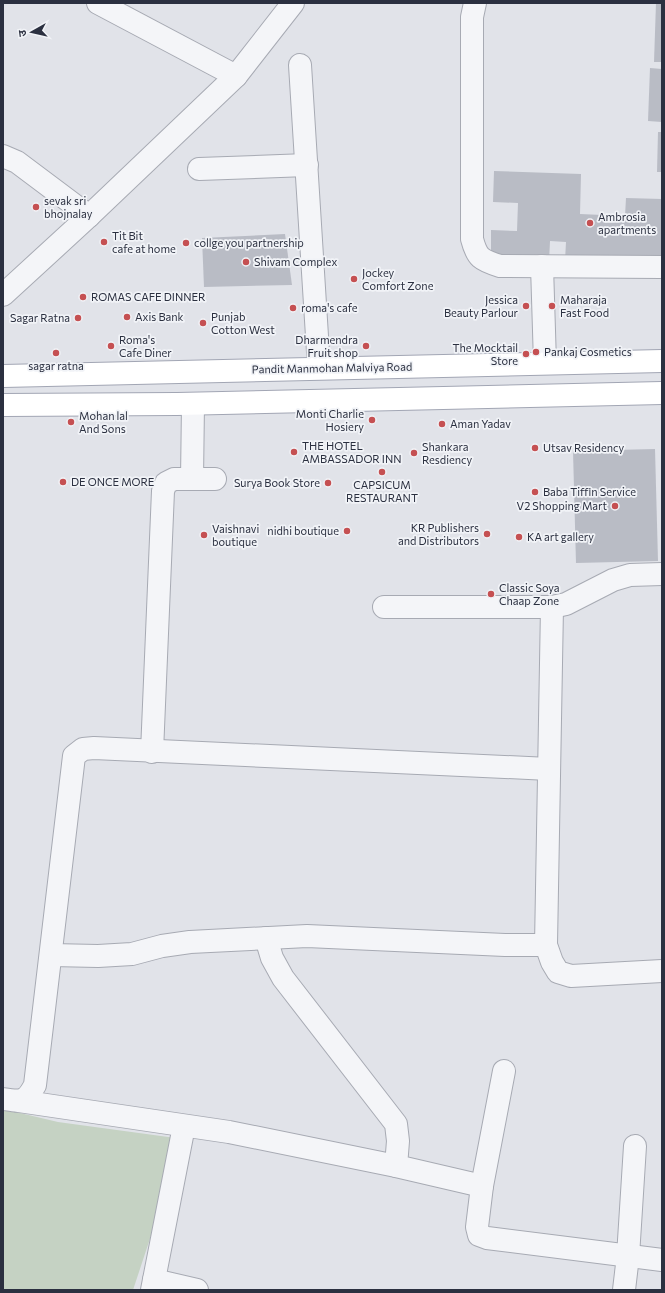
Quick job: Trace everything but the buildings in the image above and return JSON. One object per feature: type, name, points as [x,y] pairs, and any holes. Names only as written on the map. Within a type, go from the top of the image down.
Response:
[{"type":"main road","name":"Pandit Manmohan Malviya Road","points":[[3,376],[662,361]]},
{"type":"main road","points":[[3,405],[193,404],[662,393]]},
{"type":"street","points":[[98,3],[236,76]]},
{"type":"street","points":[[475,3],[472,17],[472,239],[475,251],[484,261],[500,266],[662,267]]},
{"type":"street","points":[[3,295],[89,216],[236,76],[285,5]]},
{"type":"street","points":[[300,65],[319,368]]},
{"type":"street","points":[[3,156],[17,162],[89,216]]},
{"type":"street","points":[[199,169],[306,165]]},
{"type":"street","points":[[542,266],[545,363]]},
{"type":"street","points":[[192,479],[193,404]]},
{"type":"street","points":[[152,752],[163,491],[166,483],[174,479],[215,479]]},
{"type":"street","points":[[384,607],[552,607],[566,604],[613,580],[630,575],[662,574]]},
{"type":"street","points":[[552,607],[546,945],[552,962],[558,972],[570,976],[662,971]]},
{"type":"street","points":[[11,1100],[29,1096],[35,1085],[74,756],[83,749],[94,748],[152,752],[549,769]]},
{"type":"street","points":[[51,955],[98,956],[132,954],[162,946],[190,942],[307,936],[546,945]]},
{"type":"street","points":[[266,938],[272,958],[283,978],[396,1124],[398,1141],[396,1166]]},
{"type":"street","points":[[504,1071],[482,1186],[477,1227],[478,1235],[487,1238],[662,1260]]},
{"type":"street","points":[[11,1100],[229,1132],[396,1166],[482,1186]]},
{"type":"street","points":[[184,1126],[153,1285],[197,1290]]},
{"type":"street","points":[[624,1290],[628,1256],[635,1146]]},
{"type":"green space","points":[[3,1109],[58,1122],[183,1139],[133,1290],[3,1290]]},
{"type":"place","name":"sevak sri bhojnalay","points":[[36,207]]},
{"type":"place","name":"Ambrosia apartments","points":[[590,223]]},
{"type":"place","name":"Tit Bit cafe at home","points":[[104,242]]},
{"type":"place","name":"collge you partnership","points":[[186,243]]},
{"type":"place","name":"Shivam Complex","points":[[246,262]]},
{"type":"place","name":"Jockey Comfort Zone","points":[[354,279]]},
{"type":"place","name":"ROMAS CAFE DINNER","points":[[83,297]]},
{"type":"place","name":"Jessica Beauty Parlour","points":[[526,306]]},
{"type":"place","name":"Maharaja Fast Food","points":[[552,306]]},
{"type":"place","name":"roma's cafe","points":[[293,308]]},
{"type":"place","name":"Axis Bank","points":[[127,317]]},
{"type":"place","name":"Sagar Ratna","points":[[78,318]]},
{"type":"place","name":"Punjab Cotton West","points":[[203,323]]},
{"type":"place","name":"Roma's Cafe Diner","points":[[111,346]]},
{"type":"place","name":"Dharmendra Fruit shop","points":[[366,346]]},
{"type":"place","name":"Pankaj Cosmetics","points":[[536,352]]},
{"type":"place","name":"sagar ratna","points":[[56,353]]},
{"type":"place","name":"The Mocktail Store","points":[[526,354]]},
{"type":"place","name":"Monti Charlie Hosiery","points":[[372,420]]},
{"type":"place","name":"Mohan lal And Sons","points":[[71,422]]},
{"type":"place","name":"Aman Yadav","points":[[442,424]]},
{"type":"place","name":"Utsav Residency","points":[[535,448]]},
{"type":"place","name":"THE HOTEL AMBASSADOR INN","points":[[294,452]]},
{"type":"place","name":"Shankara Resdiency","points":[[414,453]]},
{"type":"place","name":"CAPSICUM RESTAURANT","points":[[382,472]]},
{"type":"place","name":"DE ONCE MORE","points":[[63,482]]},
{"type":"place","name":"Surya Book Store","points":[[328,483]]},
{"type":"place","name":"Baba Tiffin Service","points":[[535,492]]},
{"type":"place","name":"V2 Shopping Mart","points":[[615,506]]},
{"type":"place","name":"nidhi boutique","points":[[347,531]]},
{"type":"place","name":"KR Publishers and Distributors","points":[[487,534]]},
{"type":"place","name":"Vaishnavi boutique","points":[[204,535]]},
{"type":"place","name":"KA art gallery","points":[[519,537]]},
{"type":"place","name":"Classic Soya Chaap Zone","points":[[491,594]]}]
